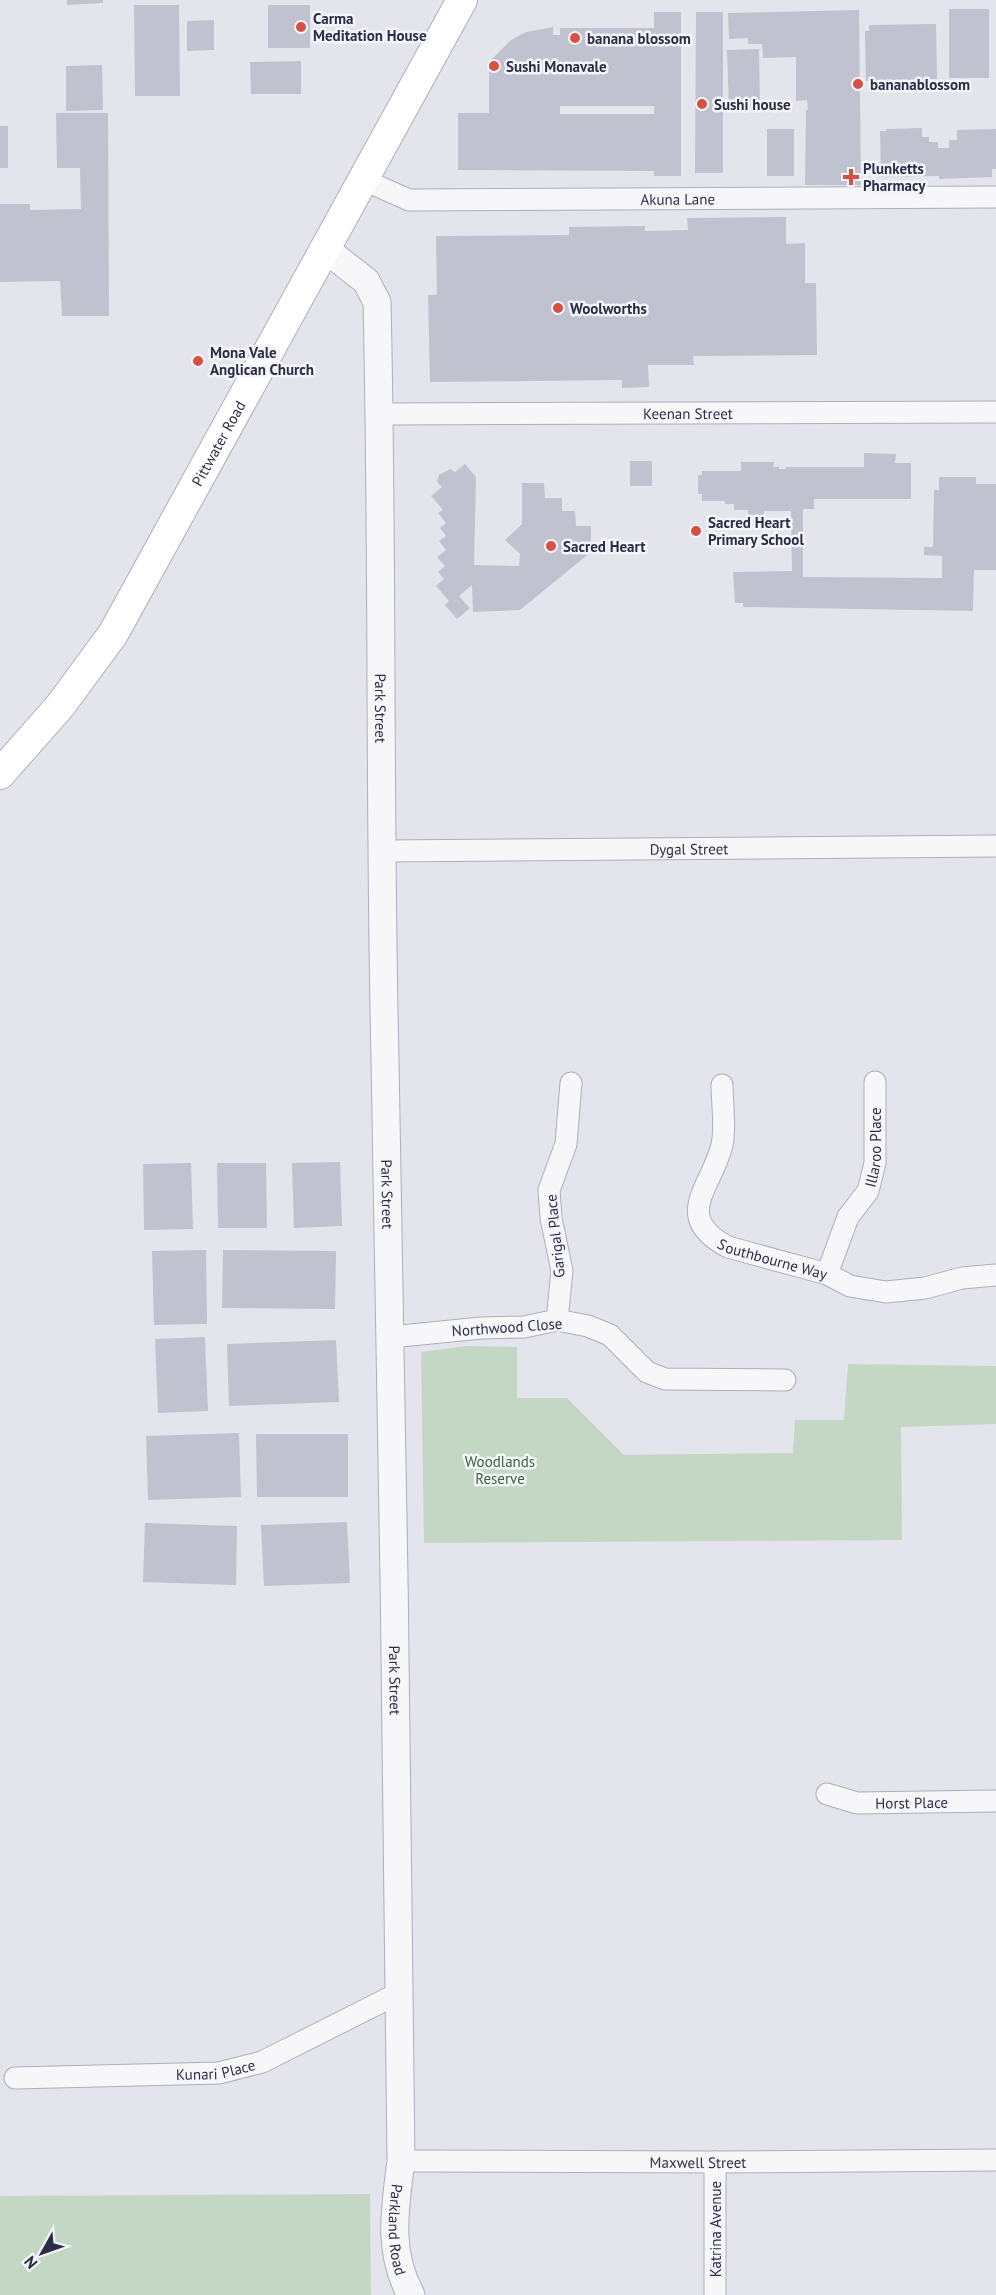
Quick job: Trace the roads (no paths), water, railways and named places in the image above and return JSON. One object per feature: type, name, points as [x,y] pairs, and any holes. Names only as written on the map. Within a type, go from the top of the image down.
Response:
[{"type":"main road","name":"Pittwater Road","points":[[0,774],[60,706],[113,634],[462,0]]},
{"type":"street","name":"Akuna Lane","points":[[364,180],[409,200],[996,197]]},
{"type":"street","name":"Park Street","points":[[325,249],[366,281],[377,302],[380,414],[384,1057],[392,1337],[393,1610],[401,2161]]},
{"type":"street","name":"Keenan Street","points":[[380,414],[996,412]]},
{"type":"street","name":"Dygal Street","points":[[383,851],[996,846]]},
{"type":"street","name":"Illaroo Place","points":[[827,1274],[849,1217],[868,1191],[875,1163],[875,1082]]},
{"type":"street","name":"Garigal Place","points":[[557,1320],[562,1271],[550,1218],[549,1191],[566,1143],[572,1083]]},
{"type":"street","name":"Southbourne Way","points":[[722,1085],[723,1142],[714,1170],[702,1190],[698,1210],[703,1229],[714,1240],[728,1247],[827,1274],[850,1286],[886,1292],[925,1288],[962,1278],[996,1275]]},
{"type":"street","name":"Northwood Close","points":[[392,1337],[481,1328],[524,1327],[557,1320],[588,1326],[610,1335],[647,1372],[664,1379],[784,1380]]},
{"type":"street","name":"Horst Place","points":[[827,1794],[857,1803],[996,1801]]},
{"type":"street","name":"Kunari Place","points":[[15,2078],[219,2073],[262,2062],[399,1993]]},
{"type":"street","name":"Maxwell Street","points":[[401,2161],[715,2163],[996,2160]]},
{"type":"street","name":"Parkland Road","points":[[401,2161],[394,2218],[397,2263],[411,2295]]},
{"type":"street","name":"Katrina Avenue","points":[[715,2163],[715,2295]]},
{"type":"place","name":"Carma Meditation House","points":[[301,27]]},
{"type":"place","name":"banana blossom","points":[[575,38]]},
{"type":"place","name":"Sushi Monavale","points":[[494,66]]},
{"type":"place","name":"bananablossom","points":[[858,84]]},
{"type":"place","name":"Sushi house","points":[[702,104]]},
{"type":"place","name":"Plunketts Pharmacy","points":[[851,177]]},
{"type":"place","name":"Woolworths","points":[[558,308]]},
{"type":"place","name":"Mona Vale Anglican Church","points":[[198,361]]},
{"type":"place","name":"Sacred Heart Primary School","points":[[696,531]]},
{"type":"place","name":"Sacred Heart","points":[[551,546]]},
{"type":"park label","name":"Woodlands Reserve","points":[[500,1470]]}]
